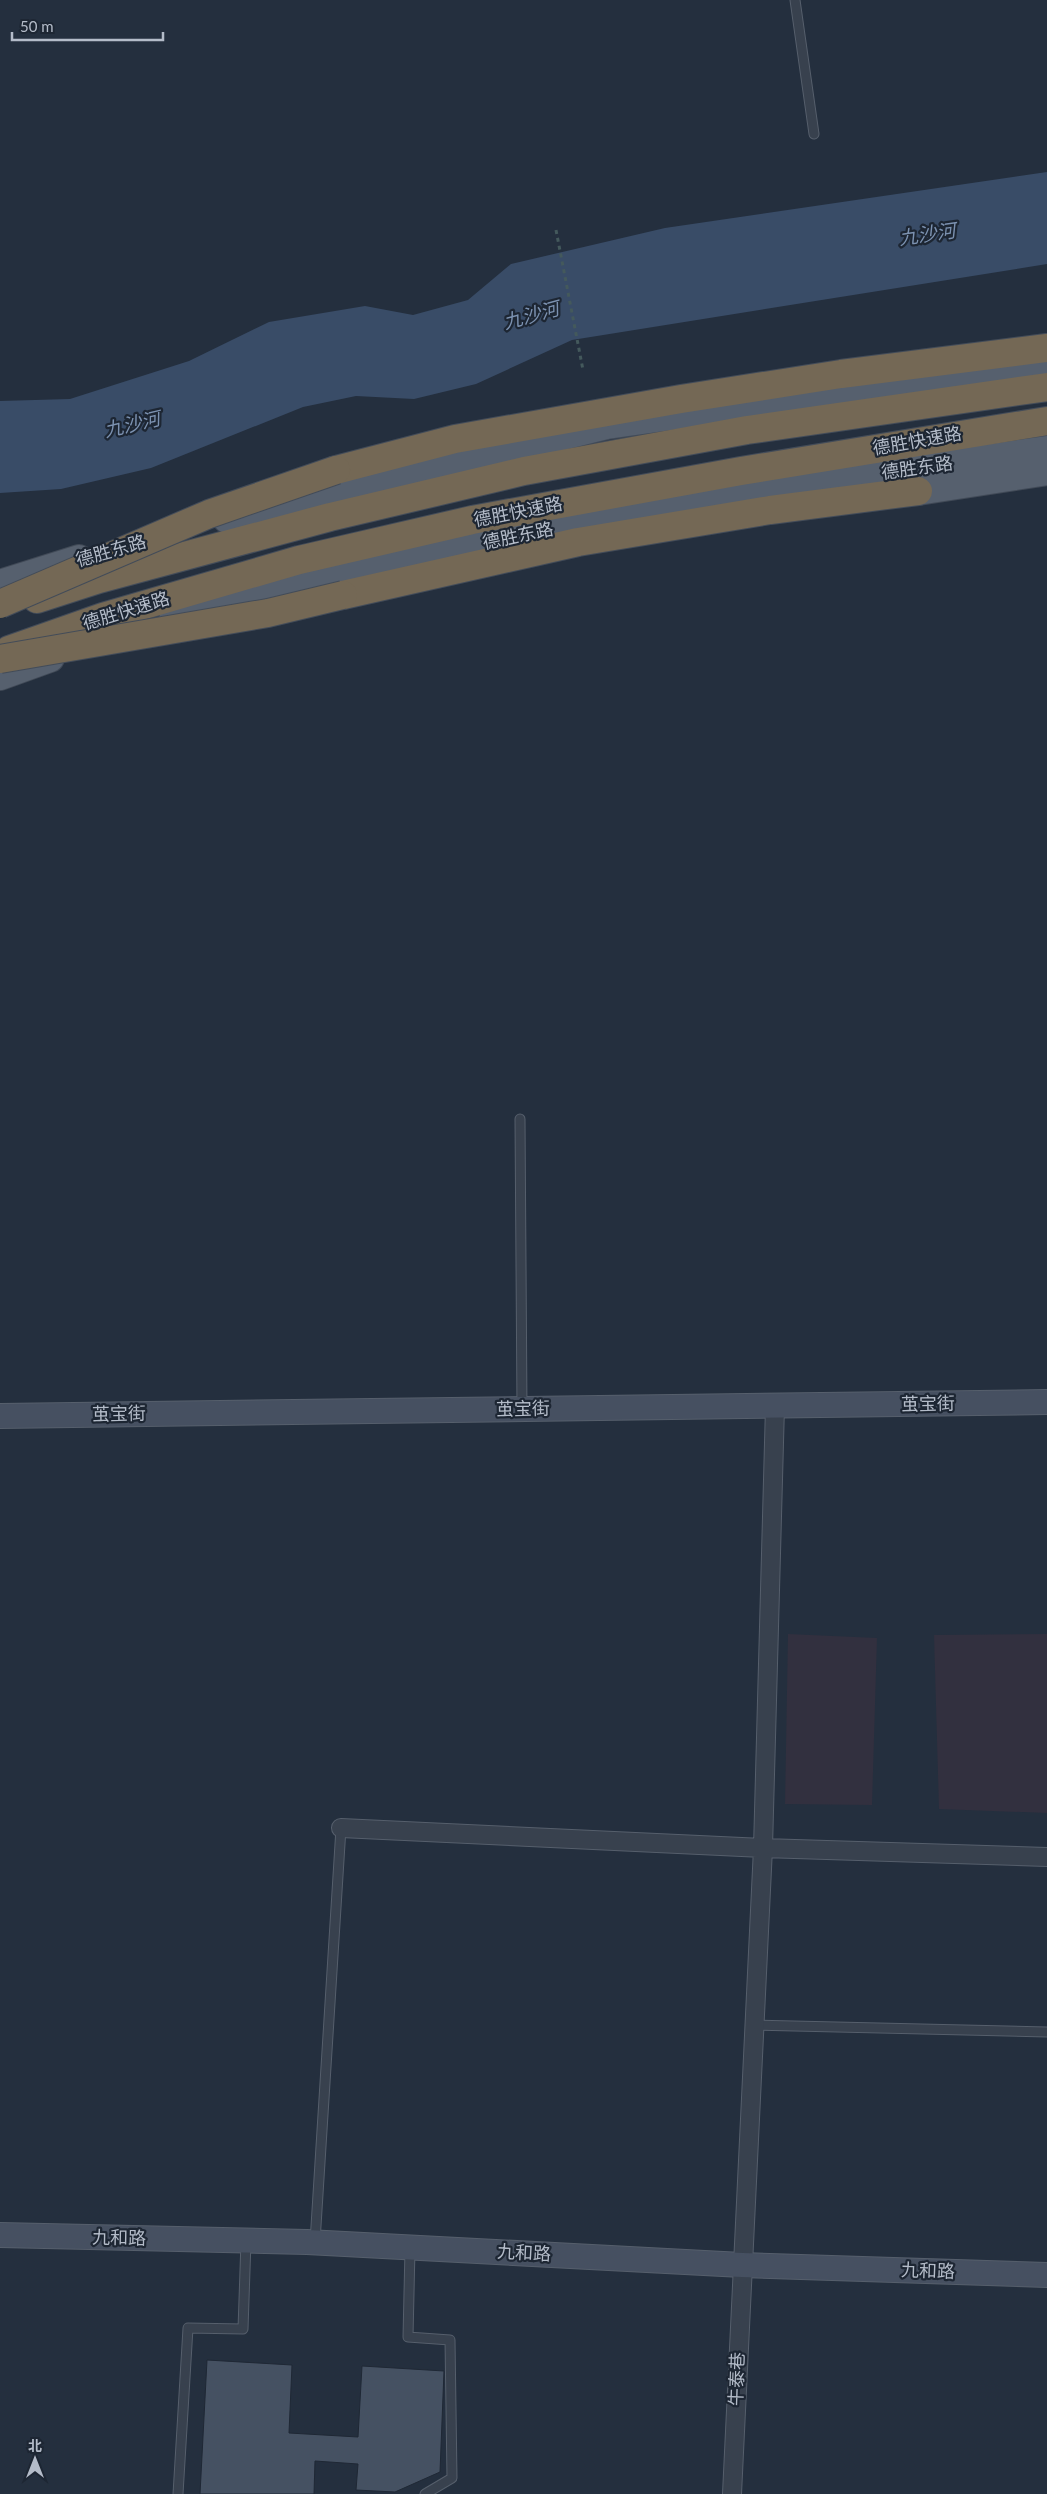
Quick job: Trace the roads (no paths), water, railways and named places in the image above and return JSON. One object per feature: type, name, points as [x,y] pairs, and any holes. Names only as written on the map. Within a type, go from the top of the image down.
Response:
[{"type":"highway","points":[[0,604],[210,514],[336,470],[455,439],[841,374],[1047,348]]},
{"type":"highway","name":"德胜快速路","points":[[0,612],[99,579],[310,522],[524,471],[747,430],[1047,386]]},
{"type":"highway","name":"德胜快速路","points":[[0,652],[103,617],[299,560],[472,520],[760,467],[1047,421]]},
{"type":"highway","points":[[0,659],[268,613],[578,542],[770,510],[918,491]]},
{"type":"main road","name":"德胜东路","points":[[0,584],[99,553],[286,504],[606,425],[1047,363]]},
{"type":"main road","name":"德胜东路","points":[[0,676],[74,650],[277,589],[583,522],[794,486],[1047,450]]},
{"type":"main road","points":[[918,491],[1047,471]]},
{"type":"street","name":"茧宝街","points":[[0,1416],[1047,1402]]},
{"type":"street","name":"牛泰巷","points":[[732,2494],[763,1848],[775,1406]]},
{"type":"street","points":[[341,1828],[763,1848],[1047,1857]]},
{"type":"street","name":"九和路","points":[[0,2235],[315,2243],[742,2265],[1047,2275]]},
{"type":"lane","points":[[795,0],[814,134]]},
{"type":"lane","points":[[520,1119],[522,1409]]},
{"type":"lane","points":[[315,2243],[341,1828]]},
{"type":"lane","points":[[754,2025],[1047,2032]]},
{"type":"lane","points":[[178,2494],[188,2328],[243,2329],[246,2241]]},
{"type":"lane","points":[[410,2248],[408,2337],[450,2340],[452,2478],[425,2494]]},
{"type":"water","name":"九沙河","points":[[1047,172],[1047,264],[572,340],[476,384],[414,399],[356,396],[303,407],[151,468],[61,489],[0,493],[0,401],[70,399],[189,361],[269,322],[365,306],[413,315],[468,300],[511,264],[665,228]]}]
